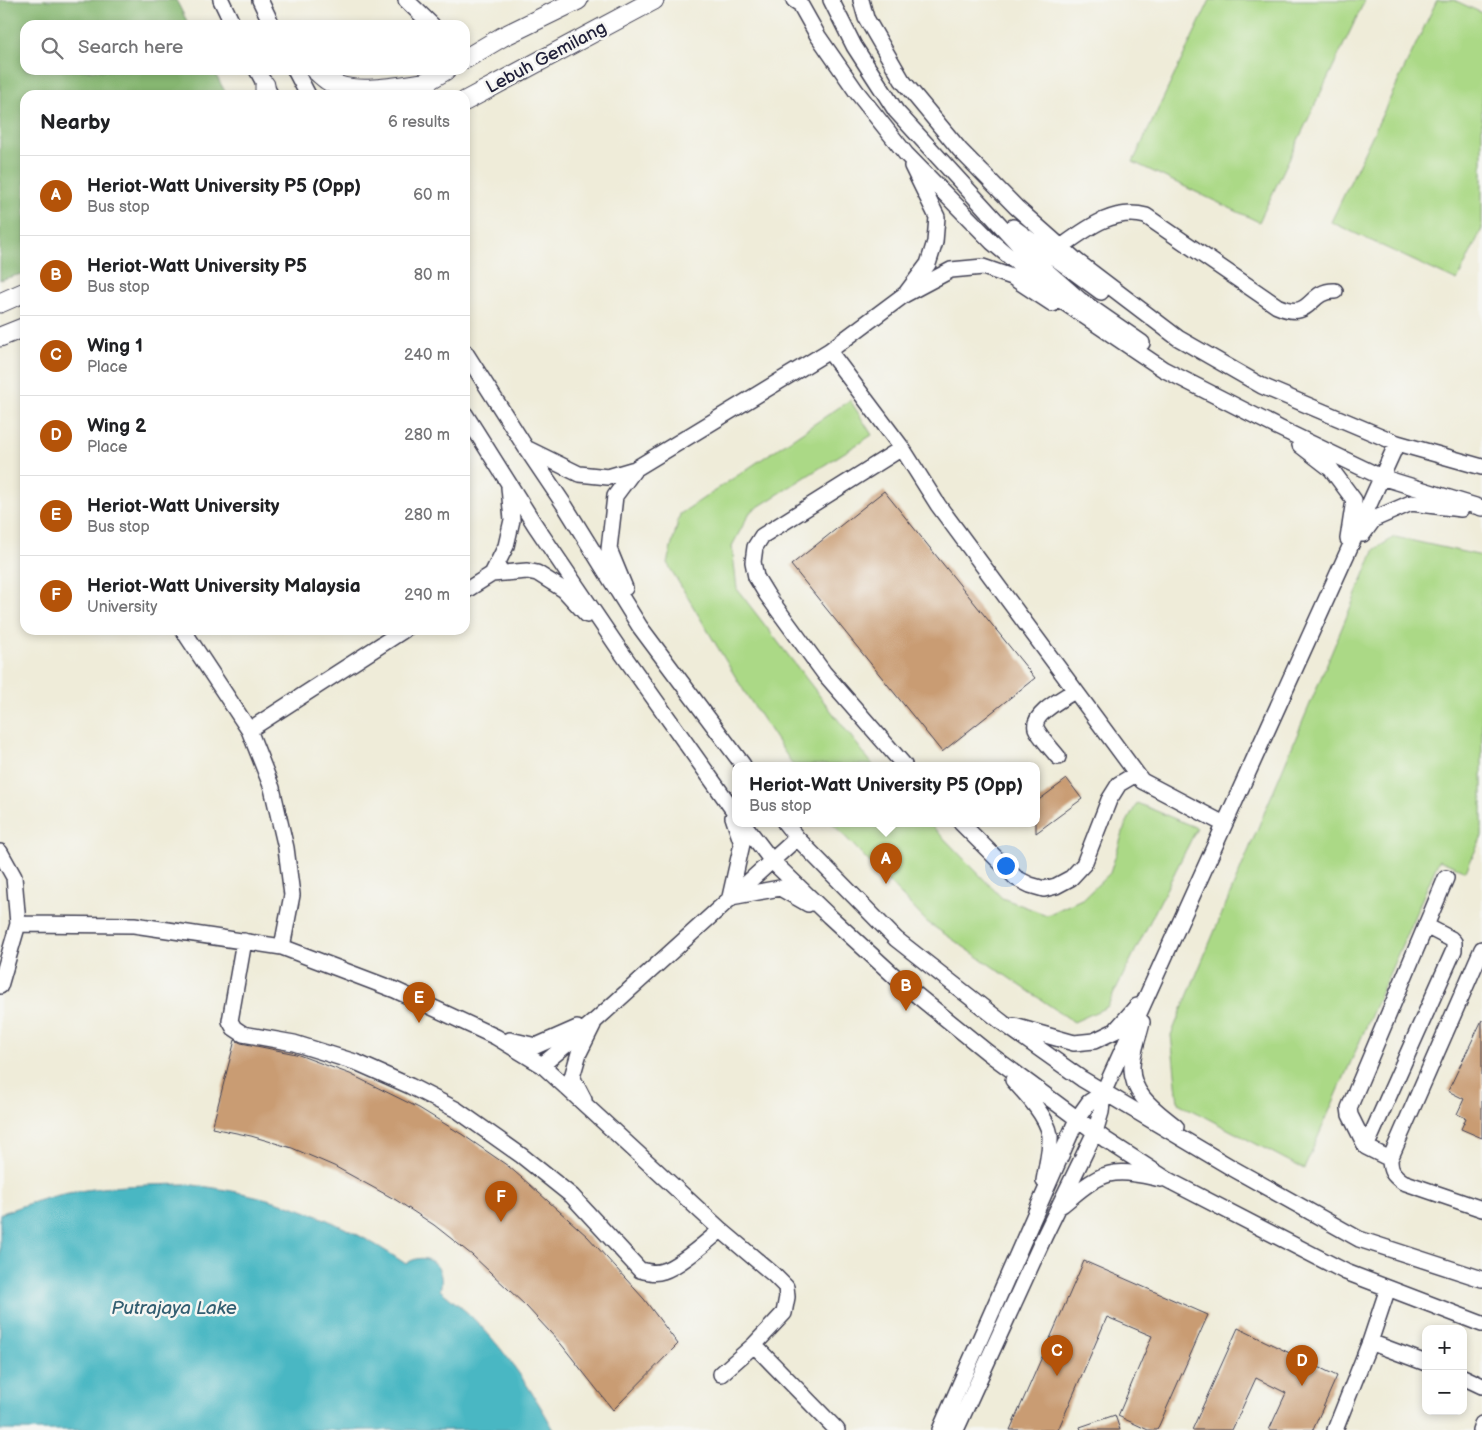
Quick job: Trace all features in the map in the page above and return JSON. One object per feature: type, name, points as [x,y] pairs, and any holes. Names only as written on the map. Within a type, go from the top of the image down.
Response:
[{"type":"main road","name":"Lebuh Gemilang","points":[[470,55],[502,37],[578,0]]},
{"type":"main road","name":"Lebuh Gemilang","points":[[470,98],[653,1]]},
{"type":"main road","points":[[321,75],[328,81],[343,87],[368,90],[424,83]]},
{"type":"main road","points":[[412,90],[438,75]]},
{"type":"main road","points":[[0,303],[20,294]]},
{"type":"main road","points":[[0,337],[20,329]]},
{"type":"street","points":[[221,0],[231,20]]},
{"type":"street","points":[[260,0],[270,20]]},
{"type":"street","points":[[406,0],[427,20]]},
{"type":"street","points":[[794,0],[800,4],[818,36],[856,91],[906,154],[992,242],[1062,301],[1163,369]]},
{"type":"street","points":[[831,0],[854,46],[896,111],[1024,251],[1080,300],[1161,356],[1279,428],[1331,469],[1354,500],[1344,560]]},
{"type":"street","points":[[861,0],[866,18],[908,87],[960,150],[1016,207],[1078,262],[1178,338]]},
{"type":"street","points":[[298,75],[305,90]]},
{"type":"street","points":[[904,295],[928,264],[935,242],[937,217],[906,154]]},
{"type":"street","points":[[971,192],[1028,240],[1077,276],[1127,309],[1262,386],[1397,443],[1482,467]]},
{"type":"street","points":[[1061,247],[1088,228],[1117,216],[1133,213],[1146,216],[1287,311],[1299,311],[1310,306],[1319,294],[1326,291],[1335,291]]},
{"type":"street","points":[[526,448],[579,474],[608,477],[635,469],[829,351],[904,295],[952,270],[982,267],[1012,278],[1108,342],[1279,428],[1381,477],[1482,510]]},
{"type":"street","points":[[829,351],[902,448],[938,505],[1142,782],[1224,824]]},
{"type":"street","points":[[470,360],[565,506],[640,627],[741,762]]},
{"type":"street","points":[[470,422],[508,483],[619,649],[732,809]]},
{"type":"street","points":[[946,1429],[1095,1132],[1101,1112],[1103,1092],[1397,443]]},
{"type":"street","points":[[901,762],[824,673],[756,577],[753,562],[755,547],[762,536],[902,448]]},
{"type":"street","points":[[635,469],[615,496],[609,550],[640,627]]},
{"type":"street","points":[[492,574],[506,546],[512,520],[508,483]]},
{"type":"street","points":[[1344,560],[1374,519],[1410,503],[1482,510]]},
{"type":"street","points":[[470,588],[492,574],[527,571],[537,573],[564,590],[619,649]]},
{"type":"street","points":[[186,635],[249,730],[272,788],[286,848],[292,895],[282,947]]},
{"type":"street","points":[[249,730],[396,635]]},
{"type":"street","points":[[1058,757],[1036,728],[1036,721],[1040,714],[1074,690]]},
{"type":"street","points":[[964,827],[1016,878],[1044,889],[1056,886],[1071,878],[1084,864],[1109,800],[1119,784],[1136,774]]},
{"type":"street","points":[[730,897],[742,844],[737,827]]},
{"type":"street","points":[[745,827],[772,862],[903,984],[987,1052],[1095,1132],[1168,1180],[1346,1272],[1482,1324]]},
{"type":"street","points":[[788,827],[896,939],[1003,1023],[1103,1092],[1232,1168],[1359,1238],[1482,1279]]},
{"type":"street","points":[[542,1065],[596,1020],[797,838]]},
{"type":"street","points":[[0,852],[14,877],[18,924],[0,986]]},
{"type":"street","points":[[1390,1159],[1366,1147],[1350,1116],[1349,1108],[1446,878]]},
{"type":"street","points":[[730,897],[780,888],[829,916]]},
{"type":"street","points":[[18,924],[134,925],[282,947],[395,990],[496,1037],[542,1065],[720,1230],[786,1286],[787,1297],[784,1313],[754,1345],[721,1374]]},
{"type":"street","points":[[1366,1147],[1454,950],[1452,938],[1426,926]]},
{"type":"street","points":[[244,941],[230,1021],[234,1028],[243,1034],[294,1043],[358,1063],[407,1084],[457,1110],[522,1156],[572,1196],[640,1270],[652,1273],[662,1272],[672,1267],[720,1230]]},
{"type":"street","points":[[1482,949],[1390,1159],[1390,1169],[1394,1176],[1404,1182],[1482,1209]]},
{"type":"street","points":[[1003,1023],[1074,1043],[1094,1041],[1115,1031],[1149,991]]},
{"type":"street","points":[[1149,991],[1132,1066],[1132,1080],[1139,1094],[1155,1109],[1232,1168]]},
{"type":"street","points":[[496,1037],[536,1046],[596,1020]]},
{"type":"street","points":[[589,1110],[572,1077],[578,1053],[596,1020]]},
{"type":"street","points":[[987,1052],[1035,1106],[1048,1127],[1050,1136],[1049,1146],[1040,1203]]},
{"type":"street","points":[[946,1429],[1077,1119],[1089,1102],[1103,1092]]},
{"type":"street","points":[[1058,1209],[1096,1179],[1115,1173],[1136,1174],[1168,1180]]},
{"type":"street","points":[[1335,1430],[1370,1342],[1388,1288]]},
{"type":"street","points":[[1370,1342],[1422,1362]]},
{"type":"street","points":[[754,1345],[837,1430]]},
{"type":"street","points":[[1467,1379],[1482,1386]]},
{"type":"street","points":[[1480,1430],[1482,1424]]},
{"type":"green space","points":[[0,0],[176,0],[186,20],[20,20],[20,75],[216,75],[224,90],[20,90],[20,274],[0,280]]},
{"type":"green space","points":[[1210,0],[1365,0],[1259,222],[1133,162]]},
{"type":"green space","points":[[1437,0],[1454,0],[1482,13],[1482,229],[1457,281],[1331,222]]},
{"type":"green space","points":[[850,400],[872,435],[750,512],[732,546],[737,589],[871,762],[791,762],[744,691],[667,563],[680,514]]},
{"type":"green space","points":[[1395,537],[1482,556],[1482,836],[1466,871],[1439,860],[1304,1169],[1178,1103],[1171,1035],[1375,549]]},
{"type":"green space","points":[[1137,803],[1197,828],[1107,1007],[1074,1022],[927,922],[836,827],[933,827],[1002,898],[1047,915],[1084,898],[1110,873],[1125,826]]},
{"type":"water","name":"Putrajaya Lake","points":[[185,1184],[246,1194],[301,1209],[353,1232],[406,1264],[421,1258],[433,1262],[438,1267],[440,1274],[440,1290],[474,1319],[500,1347],[529,1388],[554,1430],[0,1430],[0,1214],[46,1198],[88,1190]]},
{"type":"building","points":[[884,491],[1035,678],[942,752],[791,565]]},
{"type":"building","points":[[1067,779],[1082,799],[1036,833],[1036,827],[1040,827],[1040,799]]},
{"type":"building","points":[[1482,1020],[1482,1138],[1461,1129],[1466,1118],[1457,1114],[1464,1099],[1448,1091]]},
{"type":"building","points":[[235,1040],[241,1043],[296,1054],[350,1074],[419,1108],[463,1135],[508,1166],[588,1237],[644,1299],[678,1344],[613,1410],[561,1344],[526,1306],[472,1255],[434,1225],[396,1200],[334,1166],[292,1148],[251,1136],[212,1128]]},
{"type":"building","points":[[1084,1261],[1208,1315],[1157,1430],[1148,1430],[1118,1416],[1152,1336],[1107,1317],[1058,1430],[1010,1430]]},
{"type":"building","points":[[1238,1328],[1337,1376],[1313,1430],[1269,1430],[1286,1393],[1256,1378],[1232,1430],[1192,1430]]},
{"type":"building","points":[[1115,1415],[1120,1430],[1081,1430],[1080,1427]]},
{"type":"place","name":"Heriot-Watt University P5 (Opp)","points":[[886,884]]},
{"type":"place","name":"Heriot-Watt University P5","points":[[906,1011]]},
{"type":"place","name":"Heriot-Watt University","points":[[419,1023]]},
{"type":"place","name":"Heriot-Watt University Malaysia","points":[[501,1222]]},
{"type":"place","name":"Wing 1","points":[[1057,1376]]},
{"type":"place","name":"Wing 2","points":[[1302,1386]]}]
